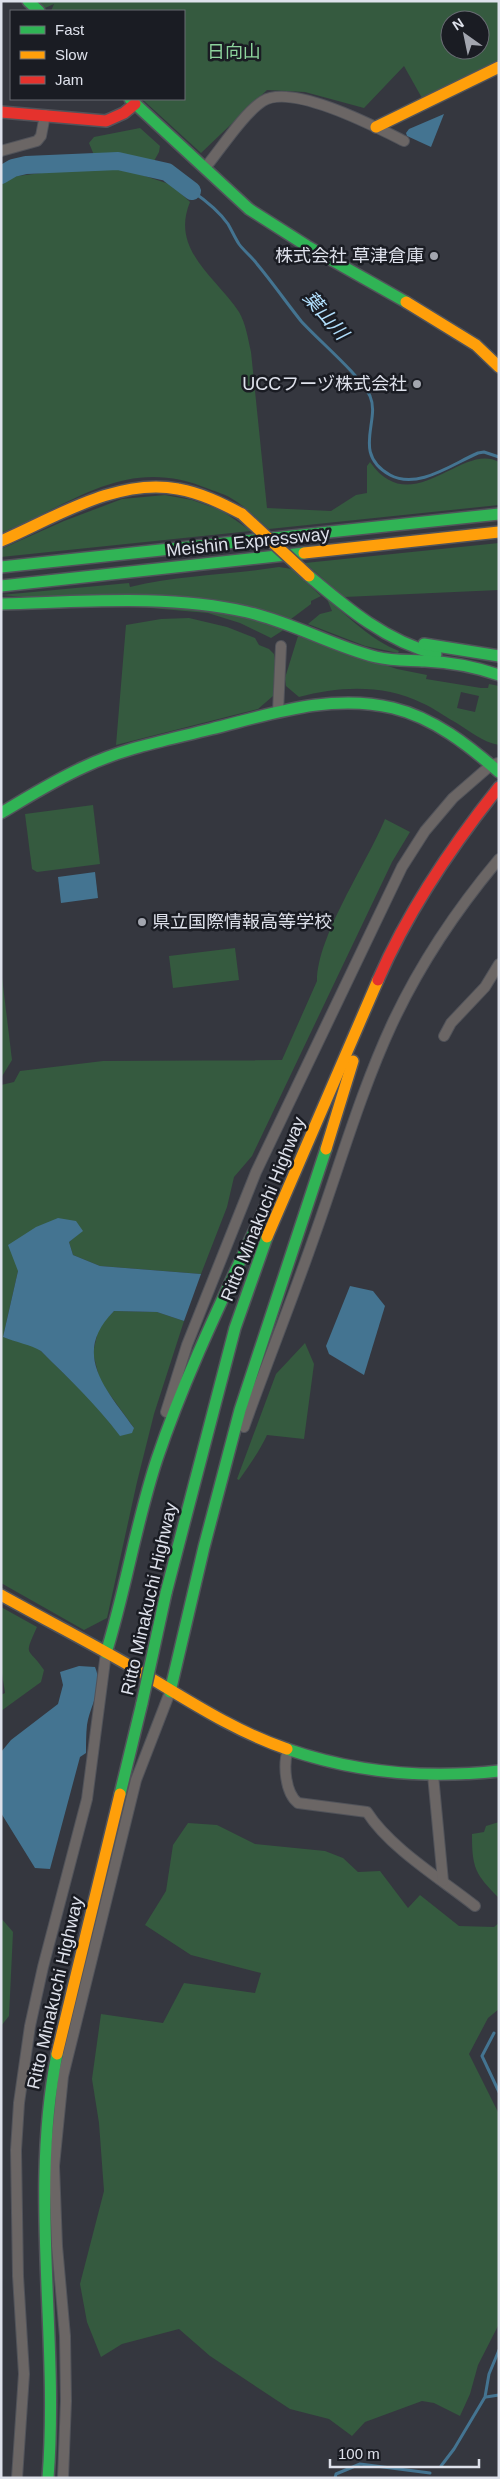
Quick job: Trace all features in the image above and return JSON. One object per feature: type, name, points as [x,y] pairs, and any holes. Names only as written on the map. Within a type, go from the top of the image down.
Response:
[{"type":"main road","points":[[28,1],[38,10]]},
{"type":"main road","points":[[376,127],[499,67]]},
{"type":"main road","points":[[1,112],[106,121],[124,113],[133,101],[248,209],[308,246],[442,322],[476,346],[499,366]]},
{"type":"main road","points":[[1,541],[83,504],[136,488],[160,486],[210,496],[242,514],[309,576],[348,608],[396,639],[416,650],[499,663]]},
{"type":"main road","name":"Meishin Expressway","points":[[1,567],[499,514]]},
{"type":"main road","name":"Meishin Expressway","points":[[1,586],[499,532]]},
{"type":"main road","points":[[1,604],[90,601],[180,603],[245,612],[276,620],[349,648],[395,662],[425,670],[499,682]]},
{"type":"main road","points":[[396,639],[499,656]]},
{"type":"main road","points":[[395,662],[424,661],[499,675]]},
{"type":"main road","points":[[1,813],[58,781],[112,756],[146,745],[278,712],[325,703],[358,702],[392,707],[421,717],[440,727],[496,767]]},
{"type":"main road","name":"Ritto Minakuchi Highway","points":[[48,2478],[53,2384],[44,2251],[43,2177],[46,2123],[54,2065],[142,1703],[166,1592],[235,1328],[271,1224],[374,988],[429,881],[462,833],[499,787]]},
{"type":"main road","points":[[292,1149],[374,988]]},
{"type":"main road","points":[[170,1692],[226,1460],[240,1410],[309,1206],[374,988]]},
{"type":"main road","points":[[106,1652],[117,1620],[157,1460],[218,1310],[271,1194]]},
{"type":"main road","points":[[1,1595],[106,1652],[170,1692],[231,1725],[288,1750],[371,1771],[433,1775],[499,1771]]},
{"type":"street","points":[[205,168],[249,114],[262,102],[271,97],[298,99],[338,109],[404,141]]},
{"type":"street","points":[[1,151],[37,140],[41,136],[45,115]]},
{"type":"street","points":[[278,712],[281,646]]},
{"type":"street","points":[[157,1460],[170,1396],[187,1345],[256,1172],[394,885],[424,831],[453,798],[496,767]]},
{"type":"street","points":[[226,1460],[237,1446],[367,1085],[392,1024],[448,926],[499,859]]},
{"type":"street","points":[[444,1036],[451,1023],[484,987],[499,964]]},
{"type":"street","points":[[17,2478],[24,2374],[16,2170],[19,2103],[30,2026],[43,1967],[87,1799],[106,1652]]},
{"type":"street","points":[[63,2478],[66,2401],[65,2336],[57,2246],[54,2166],[63,2076],[136,1780],[170,1692]]},
{"type":"street","points":[[288,1750],[284,1761],[292,1798],[298,1803],[367,1812],[372,1820],[404,1850],[475,1906]]},
{"type":"street","points":[[433,1775],[443,1881]]},
{"type":"green space","name":"日向山","points":[[37,1],[499,1],[499,60],[422,98],[404,66],[364,108],[305,92],[267,90],[201,153],[143,100],[185,100],[185,10],[51,10],[54,4],[45,8]]},
{"type":"green space","points":[[140,128],[160,146],[154,161],[117,155],[94,155],[89,143],[94,137]]},
{"type":"green space","points":[[88,167],[116,167],[172,185],[190,202],[185,219],[186,235],[191,249],[198,262],[239,312],[247,332],[251,352],[267,508],[331,511],[356,495],[367,493],[367,466],[370,462],[386,478],[403,484],[420,483],[469,462],[485,458],[499,462],[499,505],[269,529],[243,507],[225,495],[180,480],[152,477],[127,480],[102,487],[1,533],[1,183],[10,177]]},
{"type":"green space","points":[[165,495],[192,500],[221,510],[251,531],[1,557],[1,549],[64,521],[122,499]]},
{"type":"green space","points":[[499,543],[499,590],[344,597],[305,563]]},
{"type":"green space","points":[[279,567],[292,569],[321,596],[311,601],[311,604],[291,619],[282,631],[271,638],[240,623],[208,613],[1,595],[129,583],[130,587],[167,580]]},
{"type":"green space","points":[[327,599],[361,628],[379,641],[399,651],[398,653],[365,646],[308,624],[320,614],[332,611]]},
{"type":"green space","points":[[189,618],[227,627],[255,638],[259,645],[269,649],[274,654],[275,661],[273,696],[258,709],[116,745],[126,625],[161,619]]},
{"type":"green space","points":[[298,636],[397,669],[427,675],[426,679],[481,688],[488,688],[489,684],[499,686],[499,745],[482,739],[431,707],[392,692],[345,689],[299,697],[286,686],[285,678]],"holes":[[[461,692],[479,696],[475,712],[457,708]]]},
{"type":"green space","points":[[93,805],[100,864],[37,872],[32,869],[25,814]]},
{"type":"green space","points":[[385,819],[410,832],[392,862],[252,1156],[234,1177],[227,1207],[201,1274],[100,1266],[73,1255],[69,1242],[83,1230],[18,1271],[3,1337],[34,1346],[100,1409],[134,1428],[100,1381],[93,1353],[99,1326],[114,1311],[157,1312],[184,1321],[154,1414],[107,1618],[84,1630],[1,1583],[1,1085],[14,1082],[20,1071],[103,1061],[282,1060],[317,981],[319,963],[325,943],[344,900]]},
{"type":"green space","points":[[235,948],[239,980],[173,988],[169,956]]},
{"type":"green space","points":[[1,969],[12,1060],[1,1078]]},
{"type":"green space","points":[[305,1343],[314,1364],[304,1439],[267,1435],[239,1480],[237,1479],[276,1374]]},
{"type":"green space","points":[[1,1607],[37,1627],[30,1643],[29,1651],[44,1670],[41,1682],[1,1711],[1,1695],[5,1693],[1,1667]]},
{"type":"green space","points":[[499,1822],[499,1898],[476,1870],[472,1834],[484,1832],[486,1826]]},
{"type":"green space","points":[[188,1823],[217,1825],[255,1844],[325,1851],[343,1858],[358,1872],[380,1871],[408,1908],[420,1895],[459,1926],[494,1927],[499,1923],[499,2009],[488,2018],[469,2054],[499,2114],[499,2324],[478,2365],[470,2394],[460,2416],[434,2403],[422,2401],[365,2422],[352,2436],[329,2419],[290,2409],[210,2356],[179,2329],[122,2344],[101,2357],[87,2322],[80,2284],[104,2191],[99,2123],[92,2079],[101,2014],[163,2023],[184,1983],[255,1993],[261,1973],[191,1955],[145,1925],[166,1891],[173,1845]]},
{"type":"green space","points":[[1,1918],[13,1932],[9,2016],[1,2026]]},
{"type":"water","points":[[444,114],[431,147],[407,136],[406,133],[409,129]]},
{"type":"water","points":[[95,872],[98,898],[61,903],[58,877]]},
{"type":"water","points":[[58,1218],[76,1221],[83,1231],[69,1242],[73,1255],[100,1266],[201,1274],[184,1321],[157,1312],[114,1311],[101,1327],[95,1342],[94,1357],[97,1371],[113,1399],[134,1428],[132,1433],[120,1436],[92,1402],[41,1351],[3,1337],[18,1271],[8,1245],[36,1227]]},
{"type":"water","points":[[350,1286],[373,1291],[385,1306],[364,1375],[329,1354],[326,1346]]},
{"type":"water","points":[[79,1666],[95,1667],[98,1682],[96,1696],[87,1725],[86,1753],[80,1757],[50,1869],[35,1868],[1,1813],[1,1752],[11,1740],[58,1704],[63,1685],[60,1672]]},
{"type":"waterway","name":"葉山川","points":[[1,175],[13,168],[26,165],[118,161],[167,172],[192,191]]},
{"type":"waterway","name":"葉山川","points":[[192,191],[207,202],[228,224],[239,244],[255,261],[301,321],[348,368],[365,388],[370,396],[372,406],[369,447],[372,457],[378,466],[390,475],[401,479],[412,479],[435,474],[478,453],[484,452],[499,457]]},
{"type":"waterway","points":[[494,2033],[482,2056],[499,2092]]},
{"type":"waterway","points":[[441,2466],[454,2449],[485,2397],[489,2374],[499,2350]]},
{"type":"waterway","points":[[486,2397],[499,2395]]},
{"type":"waterway","points":[[335,2478],[336,2474],[360,2464],[430,2473]]},
{"type":"traffic: fast","points":[[28,1],[38,10]]},
{"type":"traffic: fast","points":[[131,100],[249,209],[307,246],[406,302]]},
{"type":"traffic: fast","points":[[1,567],[499,514]]},
{"type":"traffic: fast","points":[[1,586],[304,553]]},
{"type":"traffic: fast","points":[[309,576],[353,612],[384,632],[401,641],[436,654]]},
{"type":"traffic: fast","points":[[1,604],[124,600],[217,606],[264,616],[344,647],[376,657],[453,664],[499,675]]},
{"type":"traffic: fast","points":[[424,644],[499,656]]},
{"type":"traffic: fast","points":[[1,813],[63,777],[99,760],[146,745],[279,712],[324,704],[370,704],[393,708],[422,718],[450,734],[499,772]]},
{"type":"traffic: fast","points":[[170,1692],[204,1547],[240,1410],[326,1149]]},
{"type":"traffic: fast","points":[[106,1653],[157,1459],[209,1328],[268,1201]]},
{"type":"traffic: fast","points":[[166,1593],[235,1328],[267,1237]]},
{"type":"traffic: fast","points":[[142,1703],[166,1593]]},
{"type":"traffic: fast","points":[[120,1794],[142,1703]]},
{"type":"traffic: fast","points":[[287,1749],[339,1764],[392,1772],[445,1774],[499,1771]]},
{"type":"traffic: fast","points":[[48,2478],[50,2372],[45,2159],[49,2107],[57,2054]]},
{"type":"traffic: slow","points":[[376,127],[499,67]]},
{"type":"traffic: slow","points":[[406,302],[476,345],[499,367]]},
{"type":"traffic: slow","points":[[1,541],[64,511],[110,494],[132,489],[155,487],[178,489],[211,499],[242,514]]},
{"type":"traffic: slow","points":[[242,514],[309,576]]},
{"type":"traffic: slow","points":[[304,553],[499,532]]},
{"type":"traffic: slow","points":[[267,1237],[378,980]]},
{"type":"traffic: slow","points":[[326,1149],[353,1061]]},
{"type":"traffic: slow","points":[[1,1595],[116,1658],[227,1723],[287,1749]]},
{"type":"traffic: slow","points":[[57,2054],[120,1794]]},
{"type":"traffic: jam","points":[[1,112],[106,121],[124,113],[135,104]]},
{"type":"traffic: jam","points":[[378,980],[403,928],[432,879],[464,832],[499,787]]},
{"type":"place","name":"株式会社 草津倉庫","points":[[434,256]]},
{"type":"place","name":"UCCフーヅ株式会社","points":[[417,384]]},
{"type":"place","name":"県立国際情報高等学校","points":[[142,922]]}]
